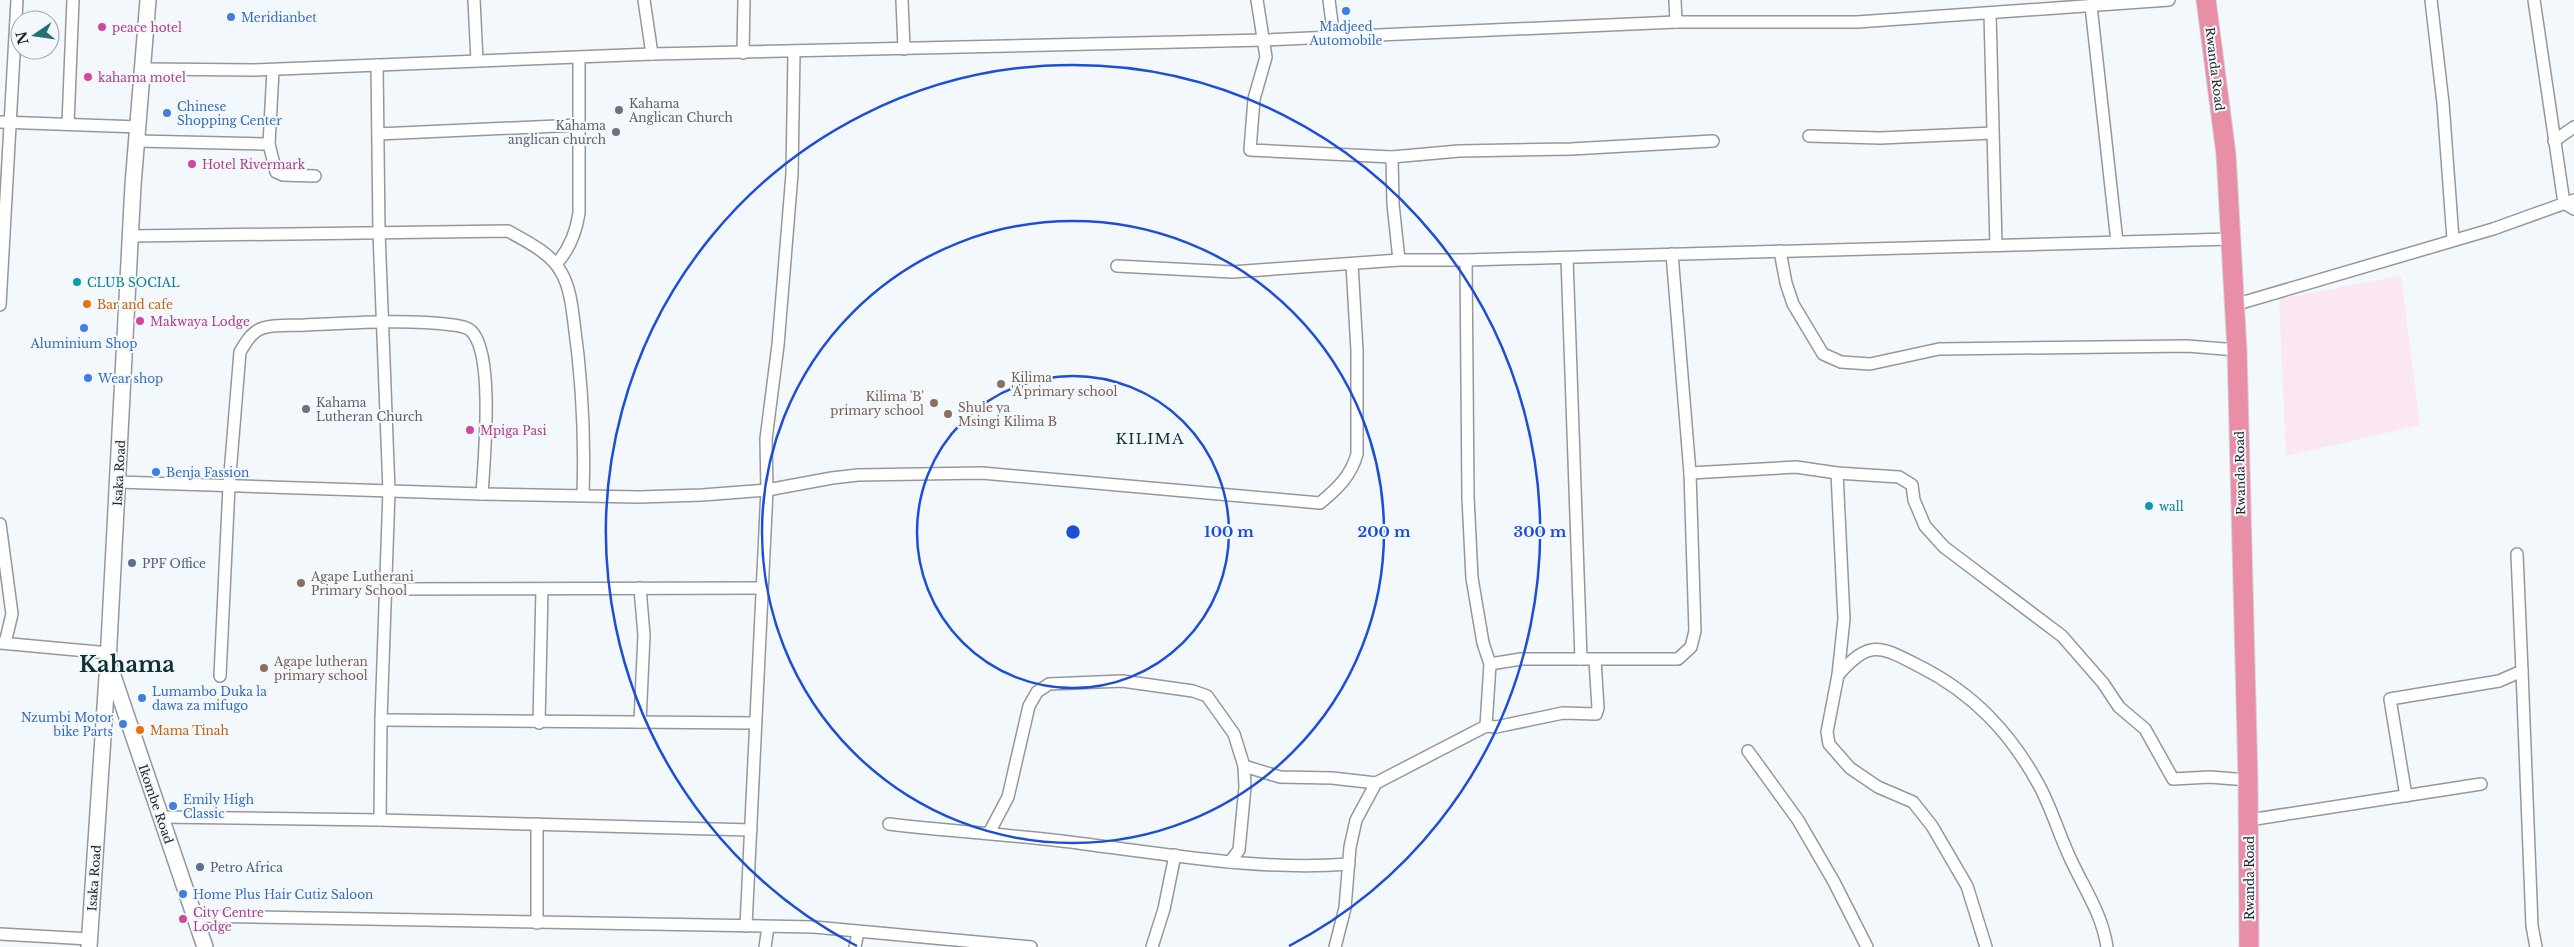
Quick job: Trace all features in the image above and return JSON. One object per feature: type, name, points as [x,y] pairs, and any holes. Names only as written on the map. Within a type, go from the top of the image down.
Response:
[{"type":"highway","name":"Rwanda Road","points":[[2206,0],[2226,154],[2237,350],[2249,820],[2249,947]]},
{"type":"street","points":[[0,305],[4,122],[17,0]]},
{"type":"street","points":[[68,124],[73,0]]},
{"type":"street","name":"Isaka Road","points":[[90,943],[138,134],[148,0]]},
{"type":"street","points":[[474,0],[477,61]]},
{"type":"street","points":[[644,0],[652,54]]},
{"type":"street","points":[[743,53],[744,0]]},
{"type":"street","points":[[902,0],[904,48]]},
{"type":"street","points":[[1256,0],[1266,57],[1254,99],[1250,150],[1392,157],[1459,151],[1571,149],[1713,141]]},
{"type":"street","points":[[1329,0],[1334,38]]},
{"type":"street","points":[[1674,0],[1676,22]]},
{"type":"street","points":[[144,69],[273,70],[652,54],[1334,38],[1676,22],[1857,22],[2169,0]]},
{"type":"street","points":[[2431,0],[2443,103],[2453,239]]},
{"type":"street","points":[[2234,305],[2571,204],[2554,140],[2534,0]]},
{"type":"street","points":[[2091,6],[2116,242]]},
{"type":"street","points":[[1990,14],[1996,245]]},
{"type":"street","points":[[746,926],[754,723],[767,490],[766,439],[778,345],[792,174],[794,52]]},
{"type":"street","points":[[556,264],[568,252],[576,230],[579,213],[579,57]]},
{"type":"street","points":[[377,65],[379,232],[384,322],[389,491],[381,720],[380,820]]},
{"type":"street","points":[[273,70],[269,144],[276,172],[283,175],[315,176]]},
{"type":"street","points":[[4,122],[68,124],[138,134],[269,144]]},
{"type":"street","points":[[378,134],[578,125]]},
{"type":"street","points":[[2554,140],[2574,127]]},
{"type":"street","points":[[1809,136],[1880,138],[1993,133]]},
{"type":"street","points":[[1392,157],[1393,204],[1399,260]]},
{"type":"street","points":[[132,236],[508,231],[526,240],[556,264],[566,282],[576,340],[584,426],[583,494]]},
{"type":"street","points":[[1117,266],[1232,272],[1399,260],[1567,258],[2230,239]]},
{"type":"street","points":[[1780,251],[1786,283],[1793,304],[1824,354],[1841,362],[1870,364],[1939,349],[2188,346],[2237,350]]},
{"type":"street","points":[[1490,664],[1521,659],[1678,659],[1691,647],[1695,631],[1690,473],[1672,254]]},
{"type":"street","points":[[1567,258],[1581,660]]},
{"type":"street","points":[[1466,260],[1468,497],[1472,578],[1483,643],[1490,664],[1486,726]]},
{"type":"street","points":[[118,482],[482,494],[583,494],[639,497],[702,496],[767,490],[858,475],[982,473],[1128,484],[1320,504],[1334,492],[1352,470],[1357,454],[1357,352],[1352,264]]},
{"type":"street","points":[[220,676],[229,486],[240,352],[249,337],[263,328],[384,322],[453,325],[469,328],[475,335],[484,368],[486,429],[482,494]]},
{"type":"street","points":[[1690,473],[1796,467],[1837,473],[1899,477],[1912,485],[1914,500],[1925,526],[1952,553],[2062,636],[2103,683],[2119,707],[2145,729],[2173,779],[2210,777],[2248,780]]},
{"type":"street","points":[[1837,473],[1844,619],[1838,675],[1827,732],[1829,744],[1850,768],[1878,787],[1913,802],[1932,826],[1967,886],[1986,947]]},
{"type":"street","points":[[0,524],[12,614],[3,643],[108,657]]},
{"type":"street","points":[[2517,554],[2532,926],[2536,947]]},
{"type":"street","points":[[640,588],[644,635],[640,722]]},
{"type":"street","points":[[387,589],[762,588]]},
{"type":"street","points":[[539,722],[542,589]]},
{"type":"street","points":[[1838,675],[1859,655],[1884,648],[1940,677],[1980,706],[2008,739],[2040,788],[2068,854],[2092,900],[2104,930],[2107,947]]},
{"type":"street","name":"Ikombe Road","points":[[108,657],[205,947]]},
{"type":"street","points":[[1244,766],[1280,778],[1332,778],[1376,783],[1486,726],[1496,727],[1563,713],[1596,714],[1598,708],[1596,660]]},
{"type":"street","points":[[2406,796],[2390,699],[2499,681],[2522,671]]},
{"type":"street","points":[[989,834],[1008,797],[1029,706],[1037,692],[1049,684],[1122,681],[1193,691],[1207,696],[1234,734],[1244,766],[1242,831],[1239,850],[1230,862]]},
{"type":"street","points":[[381,720],[754,723]]},
{"type":"street","points":[[1748,751],[1798,820],[1834,882],[1867,947]]},
{"type":"street","points":[[1335,947],[1345,908],[1350,847],[1356,820],[1376,783]]},
{"type":"street","points":[[2249,820],[2481,784]]},
{"type":"street","points":[[160,817],[380,820],[751,830]]},
{"type":"street","points":[[537,824],[537,923]]},
{"type":"street","points":[[889,824],[1230,862],[1297,867],[1349,864]]},
{"type":"street","points":[[1152,947],[1164,909],[1175,855]]},
{"type":"street","points":[[194,916],[814,927],[1031,947]]},
{"type":"street","points":[[765,947],[768,927]]},
{"type":"street","points":[[855,947],[858,932]]},
{"type":"street","points":[[0,934],[15,941],[90,943]]},
{"type":"shaded area","points":[[2401,276],[2420,425],[2286,456],[2279,299]]},
{"type":"place","name":"Madjeed Automobile","points":[[1346,11]]},
{"type":"place","name":"Meridianbet","points":[[231,17]]},
{"type":"place","name":"peace hotel","points":[[102,27]]},
{"type":"place","name":"kahama motel","points":[[88,77]]},
{"type":"place","name":"Kahama Anglican Church","points":[[619,110]]},
{"type":"place","name":"Chinese Shopping Center","points":[[167,113]]},
{"type":"place","name":"Kahama anglican church","points":[[616,132]]},
{"type":"place","name":"Hotel Rivermark","points":[[192,164]]},
{"type":"place","name":"CLUB SOCIAL","points":[[77,282]]},
{"type":"place","name":"Bar and cafe","points":[[87,304]]},
{"type":"place","name":"Makwaya Lodge","points":[[140,321]]},
{"type":"place","name":"Aluminium Shop","points":[[84,328]]},
{"type":"place","name":"Wear shop","points":[[88,378]]},
{"type":"place","name":"Kilima 'A'primary school","points":[[1001,384]]},
{"type":"place","name":"Kilima 'B' primary school","points":[[934,403]]},
{"type":"place","name":"Kahama Lutheran Church","points":[[306,409]]},
{"type":"place","name":"Shule ya Msingi Kilima B","points":[[948,414]]},
{"type":"place","name":"Mpiga Pasi","points":[[470,430]]},
{"type":"place","name":"Benja Fassion","points":[[156,472]]},
{"type":"place","name":"wall","points":[[2149,506]]},
{"type":"place","name":"PPF Office","points":[[132,563]]},
{"type":"place","name":"Agape Lutherani Primary School","points":[[301,583]]},
{"type":"place","name":"Agape lutheran primary school","points":[[264,668]]},
{"type":"place","name":"Lumambo Duka la dawa za mifugo","points":[[142,698]]},
{"type":"place","name":"Nzumbi Motor bike Parts","points":[[123,724]]},
{"type":"place","name":"Mama Tinah","points":[[140,730]]},
{"type":"place","name":"Emily High Classic","points":[[173,806]]},
{"type":"place","name":"Petro Africa","points":[[200,867]]},
{"type":"place","name":"Home Plus Hair Cutiz Saloon","points":[[183,894]]},
{"type":"place","name":"City Centre Lodge","points":[[183,919]]},
{"type":"district","name":"KILIMA","points":[[1150,438]]},
{"type":"district","name":"Kahama","points":[[127,664]]}]
